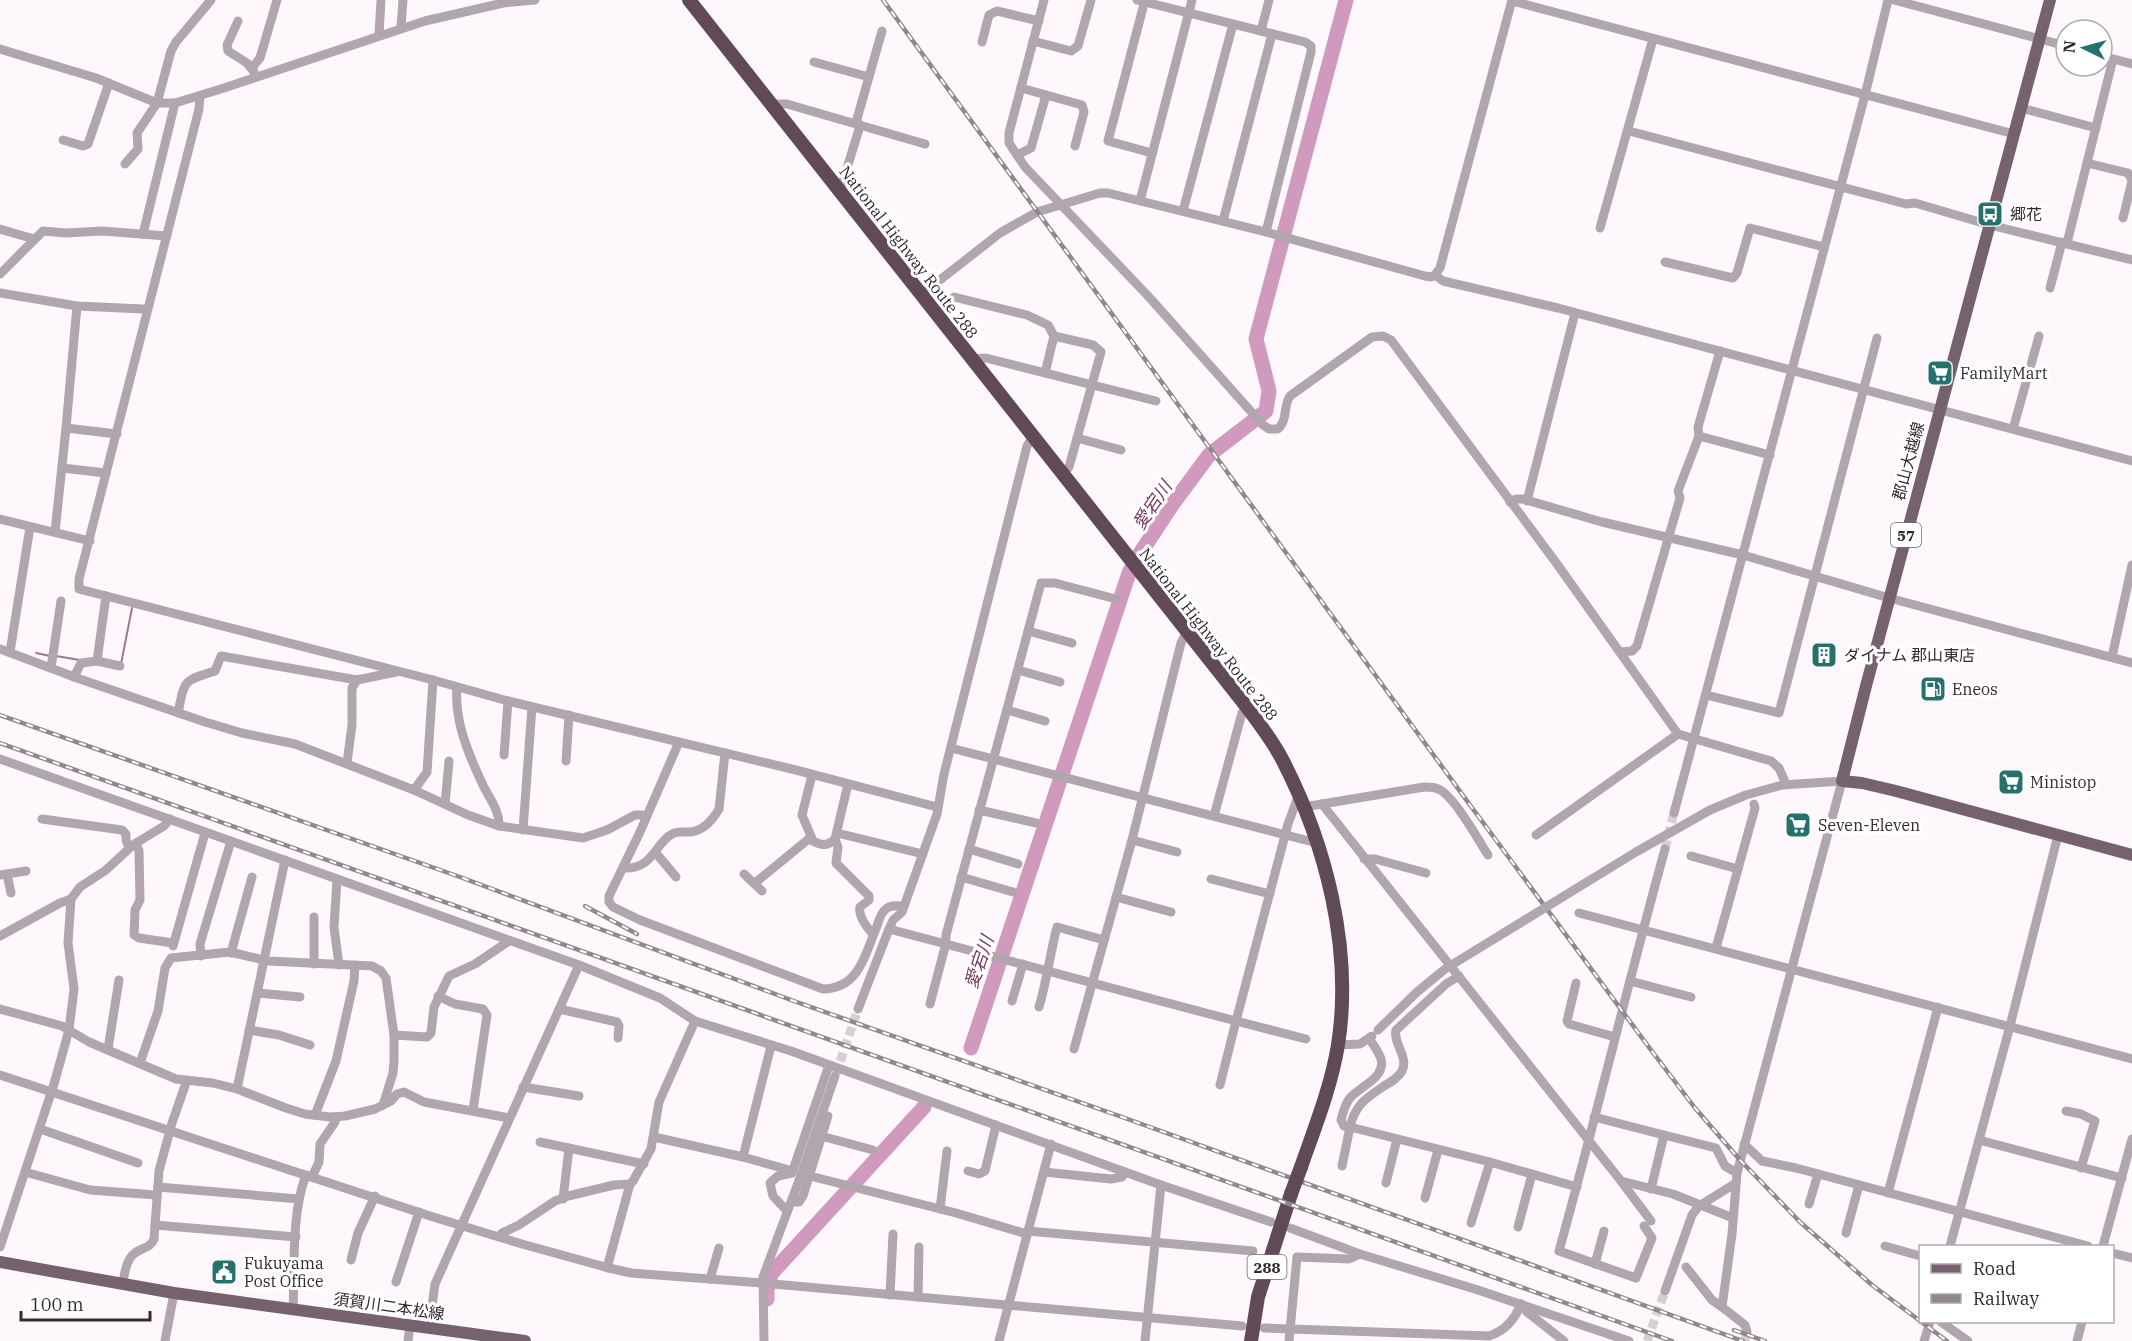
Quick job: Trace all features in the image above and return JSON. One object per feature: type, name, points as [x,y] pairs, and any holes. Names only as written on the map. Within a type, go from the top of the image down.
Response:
[{"type":"highway","name":"National Highway Route 288","points":[[689,0],[1246,706],[1281,757],[1301,801],[1317,843],[1332,901],[1338,939],[1341,973],[1338,1045],[1327,1094],[1291,1194],[1258,1297],[1251,1341]]},
{"type":"main road","name":"郡山大越線","points":[[1842,781],[2050,0]]},
{"type":"main road","points":[[1842,781],[1896,791],[2132,855]]},
{"type":"main road","name":"須賀川二本松線","points":[[0,1262],[174,1293],[525,1341]]},
{"type":"street","points":[[125,164],[138,149],[137,133],[157,103],[171,51],[201,4],[211,0]]},
{"type":"street","points":[[252,68],[260,58],[277,0]]},
{"type":"street","points":[[379,35],[381,0]]},
{"type":"street","points":[[401,27],[404,0]]},
{"type":"street","points":[[0,49],[109,83],[157,103],[175,103],[401,27],[503,3],[535,0]]},
{"type":"street","points":[[1044,0],[1009,143],[1061,204],[1149,297],[1266,427],[1275,430],[1283,424],[1286,404],[1290,396],[1371,337],[1386,337],[1395,345],[1678,734],[1771,761],[1779,768],[1784,785]]},
{"type":"street","points":[[1034,41],[1071,51],[1078,46],[1091,0]]},
{"type":"street","points":[[1140,201],[1192,0]]},
{"type":"street","points":[[1261,31],[1269,0]]},
{"type":"street","points":[[922,294],[1000,233],[1037,212],[1105,193],[1266,232],[1431,277],[1440,268],[1512,0],[2014,134]]},
{"type":"street","points":[[1674,813],[1793,370],[1888,0]]},
{"type":"street","points":[[1894,0],[2054,43]]},
{"type":"street","points":[[1152,153],[1108,141],[1143,1],[1305,42],[1312,48],[1266,232]]},
{"type":"street","points":[[982,42],[989,15],[997,11],[1039,21]]},
{"type":"street","points":[[238,21],[227,45],[228,51],[252,68],[256,77]]},
{"type":"street","points":[[1183,212],[1233,24]]},
{"type":"street","points":[[840,191],[859,129],[857,119],[882,32]]},
{"type":"street","points":[[1223,222],[1272,34]]},
{"type":"street","points":[[1600,228],[1653,39]]},
{"type":"street","points":[[2114,59],[2132,64]]},
{"type":"street","points":[[814,62],[869,77]]},
{"type":"street","points":[[2050,288],[2109,78]]},
{"type":"street","points":[[63,140],[83,146],[88,144],[109,83]]},
{"type":"street","points":[[1021,88],[1082,105],[1084,112],[1075,146]]},
{"type":"street","points":[[1017,155],[1031,148],[1046,95]]},
{"type":"street","points":[[200,96],[199,109],[106,473],[79,589],[508,701],[938,807]]},
{"type":"street","points":[[143,234],[175,103]]},
{"type":"street","points":[[772,104],[787,104],[926,144]]},
{"type":"street","points":[[2021,108],[2096,128]]},
{"type":"street","points":[[1629,130],[1906,204],[1916,203],[1990,225],[2132,260]]},
{"type":"street","points":[[2087,163],[2128,173],[2132,181],[2123,218]]},
{"type":"street","points":[[1665,262],[1733,278],[1737,273],[1750,228],[1824,247]]},
{"type":"street","points":[[0,229],[34,239]]},
{"type":"street","points":[[0,274],[43,231],[167,236]]},
{"type":"street","points":[[1435,275],[1443,280],[1793,370],[2132,461]]},
{"type":"street","points":[[0,293],[77,306],[143,309]]},
{"type":"street","points":[[954,297],[1027,315],[1048,325],[1054,336],[1044,373]]},
{"type":"street","points":[[55,532],[77,306]]},
{"type":"street","points":[[1527,501],[1575,313]]},
{"type":"street","points":[[1054,336],[1093,345],[1099,350],[1101,356],[1069,467],[1063,475]]},
{"type":"street","points":[[2013,429],[2039,336]]},
{"type":"street","points":[[1706,695],[1779,714],[1832,501],[1876,338]]},
{"type":"street","points":[[1620,652],[1632,651],[1637,646],[1680,498],[1678,491],[1699,436],[1698,428],[1720,351]]},
{"type":"street","points":[[973,359],[986,358],[1156,401]]},
{"type":"street","points":[[66,428],[117,434]]},
{"type":"street","points":[[858,1009],[889,929],[904,906],[937,814],[1006,525],[1027,446],[1033,436]]},
{"type":"street","points":[[1699,436],[1770,455]]},
{"type":"street","points":[[1077,438],[1120,450]]},
{"type":"street","points":[[62,468],[106,473]]},
{"type":"street","points":[[1510,502],[1519,499],[1602,522],[1743,555],[1889,598],[2132,663]]},
{"type":"street","points":[[0,519],[90,541]]},
{"type":"street","points":[[10,652],[30,527]]},
{"type":"street","points":[[2112,657],[2132,565]]},
{"type":"street","points":[[930,1004],[961,877],[1041,583],[1055,583],[1116,599]]},
{"type":"street","points":[[97,661],[106,596]]},
{"type":"street","points":[[51,668],[61,601]]},
{"type":"street","points":[[1028,631],[1071,643]]},
{"type":"street","points":[[1074,1049],[1132,840],[1181,643],[1187,632]]},
{"type":"street","points":[[0,649],[74,677],[242,734],[295,744],[499,826],[583,838],[599,834],[635,815],[647,815]]},
{"type":"street","points":[[178,713],[185,684],[190,679],[215,671],[221,656],[357,680],[399,672]]},
{"type":"street","points":[[74,677],[81,663],[97,661],[120,666]]},
{"type":"street","points":[[1018,670],[1060,682]]},
{"type":"street","points":[[347,763],[352,725],[352,688],[357,680]]},
{"type":"street","points":[[414,790],[427,772],[433,680]]},
{"type":"street","points":[[457,687],[458,713],[466,748],[496,811],[499,826]]},
{"type":"street","points":[[504,755],[508,701]]},
{"type":"street","points":[[1214,816],[1242,713],[1246,706]]},
{"type":"street","points":[[523,830],[532,707]]},
{"type":"street","points":[[1007,710],[1046,721]]},
{"type":"street","points":[[566,761],[569,715]]},
{"type":"street","points":[[1536,835],[1678,734]]},
{"type":"street","points":[[679,742],[608,899],[613,907],[640,920],[823,989],[837,988],[848,983],[859,969],[887,907],[904,906]]},
{"type":"street","points":[[951,748],[1317,843]]},
{"type":"street","points":[[623,868],[636,866],[656,852],[672,834],[699,830],[716,815],[720,809],[725,753]]},
{"type":"street","points":[[0,759],[579,965],[660,998],[695,1021],[829,1065],[839,1073],[996,1125],[1271,1222]]},
{"type":"street","points":[[445,804],[449,761]]},
{"type":"street","points":[[812,776],[802,815],[813,841],[823,845],[836,836],[923,854]]},
{"type":"street","points":[[1338,1045],[1360,1044],[1445,969],[1710,810],[1746,795],[1784,785],[1842,781],[1737,1173],[1722,1307]]},
{"type":"street","points":[[848,784],[836,836],[838,848],[836,863],[869,896],[869,900],[860,907],[859,912],[873,934]]},
{"type":"street","points":[[1220,1085],[1285,836],[1301,801],[1322,804],[1424,787],[1435,788],[1443,792],[1452,802],[1488,855]]},
{"type":"street","points":[[1322,804],[1364,859],[1459,976],[1590,1141],[1621,1181],[1648,1223],[1652,1238],[1636,1278],[1559,1251],[1590,1141],[1594,1117],[1665,849]]},
{"type":"street","points":[[1716,948],[1755,808],[1754,804]]},
{"type":"street","points":[[979,810],[1036,823]]},
{"type":"street","points":[[42,819],[122,830],[126,834],[126,840],[139,851],[140,900],[135,910],[134,935],[139,938],[173,943]]},
{"type":"street","points":[[0,936],[71,899],[81,887],[106,870],[133,845],[164,826],[170,819]]},
{"type":"street","points":[[173,957],[173,943],[205,833]]},
{"type":"street","points":[[1950,1245],[2010,1026],[2058,835]]},
{"type":"street","points":[[754,883],[811,837]]},
{"type":"street","points":[[1132,840],[1177,852]]},
{"type":"street","points":[[201,956],[200,944],[231,841]]},
{"type":"street","points":[[969,849],[1018,864]]},
{"type":"street","points":[[656,852],[676,877]]},
{"type":"street","points":[[1691,856],[1738,868]]},
{"type":"street","points":[[1364,859],[1375,859],[1426,873]]},
{"type":"street","points":[[237,1089],[285,860]]},
{"type":"street","points":[[11,893],[3,875],[26,871]]},
{"type":"street","points":[[744,874],[762,891]]},
{"type":"street","points":[[231,952],[252,877]]},
{"type":"street","points":[[961,877],[1013,892]]},
{"type":"street","points":[[1211,879],[1270,894]]},
{"type":"street","points":[[337,880],[334,927],[339,965]]},
{"type":"street","points":[[1116,897],[1170,912]]},
{"type":"street","points":[[0,1246],[40,1129],[69,1030],[74,989],[68,944],[71,899]]},
{"type":"street","points":[[1579,913],[2132,1059]]},
{"type":"street","points":[[314,917],[314,964]]},
{"type":"street","points":[[1039,1007],[1058,927],[1104,940]]},
{"type":"street","points":[[889,929],[1306,1039]]},
{"type":"street","points":[[393,1035],[427,1037],[431,1033],[434,1007],[449,976],[475,964],[509,941]]},
{"type":"street","points":[[140,1063],[158,1011],[165,968],[168,960],[173,957],[231,952],[264,960],[372,966],[381,971],[386,978],[393,1035],[393,1073],[382,1105]]},
{"type":"street","points":[[1012,1001],[1023,964]]},
{"type":"street","points":[[315,1115],[336,1061],[354,981],[355,965]]},
{"type":"street","points":[[429,1328],[435,1284],[579,965]]},
{"type":"street","points":[[1342,1166],[1353,1113],[1360,1105],[1394,1080],[1402,1070],[1403,1059],[1395,1035],[1396,1030],[1446,984],[1459,976]]},
{"type":"street","points":[[108,1049],[119,980]]},
{"type":"street","points":[[1630,981],[1691,997]]},
{"type":"street","points":[[1576,983],[1567,1021],[1569,1024],[1615,1037]]},
{"type":"street","points":[[258,993],[300,997]]},
{"type":"street","points":[[438,996],[455,1004],[483,1009],[487,1015],[473,1110]]},
{"type":"street","points":[[1888,1193],[1938,1007]]},
{"type":"street","points":[[0,1009],[62,1026],[89,1042],[176,1078],[237,1089],[286,1108],[315,1115],[336,1117],[375,1109],[391,1101],[397,1094],[404,1092],[424,1102],[509,1118]]},
{"type":"street","points":[[559,1009],[617,1022],[618,1038]]},
{"type":"street","points":[[608,1268],[630,1184],[644,1164],[654,1137],[660,1102],[695,1021]]},
{"type":"street","points":[[249,1030],[279,1035],[310,1045]]},
{"type":"street","points":[[1369,1038],[1381,1058],[1382,1067],[1378,1075],[1348,1101],[1341,1120],[1344,1126],[1490,1162],[1577,1187]]},
{"type":"street","points":[[743,1157],[771,1046]]},
{"type":"street","points":[[764,1341],[762,1282],[799,1174],[829,1065]]},
{"type":"street","points":[[799,1174],[821,1136],[839,1073]]},
{"type":"street","points":[[799,1174],[839,1073]]},
{"type":"street","points":[[0,1075],[419,1212],[499,1237],[631,1273],[762,1282],[1242,1326]]},
{"type":"street","points":[[123,1284],[127,1264],[132,1255],[153,1242],[159,1171],[187,1080]]},
{"type":"street","points":[[524,1087],[579,1096]]},
{"type":"street","points":[[2066,1111],[2094,1121],[2081,1168]]},
{"type":"street","points":[[293,1309],[299,1199],[309,1176],[319,1162],[320,1144],[336,1117]]},
{"type":"street","points":[[1594,1117],[1716,1148],[1725,1166],[1737,1173]]},
{"type":"street","points":[[968,1171],[979,1174],[985,1172],[996,1125]]},
{"type":"street","points":[[40,1129],[138,1163]]},
{"type":"street","points":[[1651,1189],[1664,1135]]},
{"type":"street","points":[[821,1136],[873,1150]]},
{"type":"street","points":[[654,1137],[743,1157],[799,1174],[1028,1233],[1253,1251]]},
{"type":"street","points":[[1386,1183],[1397,1139]]},
{"type":"street","points":[[1979,1140],[2122,1178]]},
{"type":"street","points":[[540,1142],[644,1164]]},
{"type":"street","points":[[999,1341],[1051,1144]]},
{"type":"street","points":[[1744,1144],[1762,1161],[2084,1245]]},
{"type":"street","points":[[2103,1245],[2131,1144]]},
{"type":"street","points":[[563,1198],[569,1148]]},
{"type":"street","points":[[1425,1198],[1438,1150]]},
{"type":"street","points":[[940,1209],[946,1151]]},
{"type":"street","points":[[1472,1223],[1490,1162]]},
{"type":"street","points":[[25,1172],[90,1190],[157,1191],[299,1199]]},
{"type":"street","points":[[1044,1172],[1111,1179],[1122,1177],[1125,1172]]},
{"type":"street","points":[[789,1206],[773,1196],[770,1183],[778,1176],[799,1174]]},
{"type":"street","points":[[1518,1227],[1532,1174]]},
{"type":"street","points":[[1809,1204],[1818,1174]]},
{"type":"street","points":[[1621,1181],[1691,1201],[1732,1218]]},
{"type":"street","points":[[1665,1290],[1689,1222],[1699,1206],[1736,1183]]},
{"type":"street","points":[[499,1237],[502,1233],[563,1198],[614,1185],[630,1184]]},
{"type":"street","points":[[1145,1341],[1161,1185]]},
{"type":"street","points":[[1846,1233],[1859,1185]]},
{"type":"street","points":[[351,1260],[358,1233],[375,1196]]},
{"type":"street","points":[[396,1282],[419,1212]]},
{"type":"street","points":[[155,1225],[296,1237]]},
{"type":"street","points":[[1290,1228],[1360,1254],[1521,1304],[1629,1341]]},
{"type":"street","points":[[1596,1264],[1604,1231]]},
{"type":"street","points":[[890,1294],[893,1234]]},
{"type":"street","points":[[1885,1246],[1919,1256]]},
{"type":"street","points":[[918,1297],[920,1247]]},
{"type":"street","points":[[710,1279],[719,1248]]},
{"type":"street","points":[[1289,1341],[1297,1257],[1348,1259],[1360,1254]]},
{"type":"street","points":[[2114,1254],[2132,1258]]},
{"type":"street","points":[[1686,1268],[1712,1300],[1745,1326],[1747,1332]]},
{"type":"street","points":[[165,1341],[174,1293]]},
{"type":"street","points":[[1264,1328],[1488,1338],[1504,1328],[1516,1316],[1521,1304]]},
{"type":"street","points":[[1521,1304],[1527,1312],[1564,1341]]},
{"type":"street","points":[[1924,1341],[1930,1323]]},
{"type":"street","points":[[1942,1323],[1968,1341]]},
{"type":"street","points":[[2077,1341],[2082,1323]]},
{"type":"street","points":[[408,1341],[410,1325]]},
{"type":"waterway","name":"愛宕川","points":[[971,1048],[1129,573],[1172,505],[1209,455],[1266,411],[1269,391],[1256,339],[1346,0]]},
{"type":"waterway","points":[[121,664],[132,608]]},
{"type":"waterway","points":[[36,653],[50,656]]},
{"type":"waterway","points":[[56,656],[80,660]]},
{"type":"waterway","name":"愛宕川","points":[[767,1299],[771,1274],[924,1107]]},
{"type":"tunnel","points":[[1665,849],[1674,813]]},
{"type":"tunnel","points":[[836,1074],[858,1009]]},
{"type":"tunnel","points":[[1647,1341],[1665,1291]]},
{"type":"tunnel","points":[[1745,1341],[1747,1332]]},
{"type":"railway","points":[[883,0],[1470,805],[1695,1108],[1740,1160],[1800,1222],[1872,1285],[1919,1320]]},
{"type":"railway","points":[[0,715],[460,877],[791,1000],[1743,1341]]},
{"type":"railway","points":[[0,743],[1672,1341]]},
{"type":"railway","points":[[585,906],[637,934]]},
{"type":"railway","points":[[1923,1323],[1947,1341]]},
{"type":"railway","points":[[1734,1330],[1765,1341]]},
{"type":"place","name":"郷花","points":[[1990,214]]},
{"type":"place","name":"FamilyMart","points":[[1940,373]]},
{"type":"place","name":"ダイナム 郡山東店","points":[[1824,655]]},
{"type":"place","name":"Eneos","points":[[1933,689]]},
{"type":"place","name":"Ministop","points":[[2011,782]]},
{"type":"place","name":"Seven-Eleven","points":[[1798,825]]},
{"type":"place","name":"Fukuyama Post Office","points":[[224,1272]]}]
